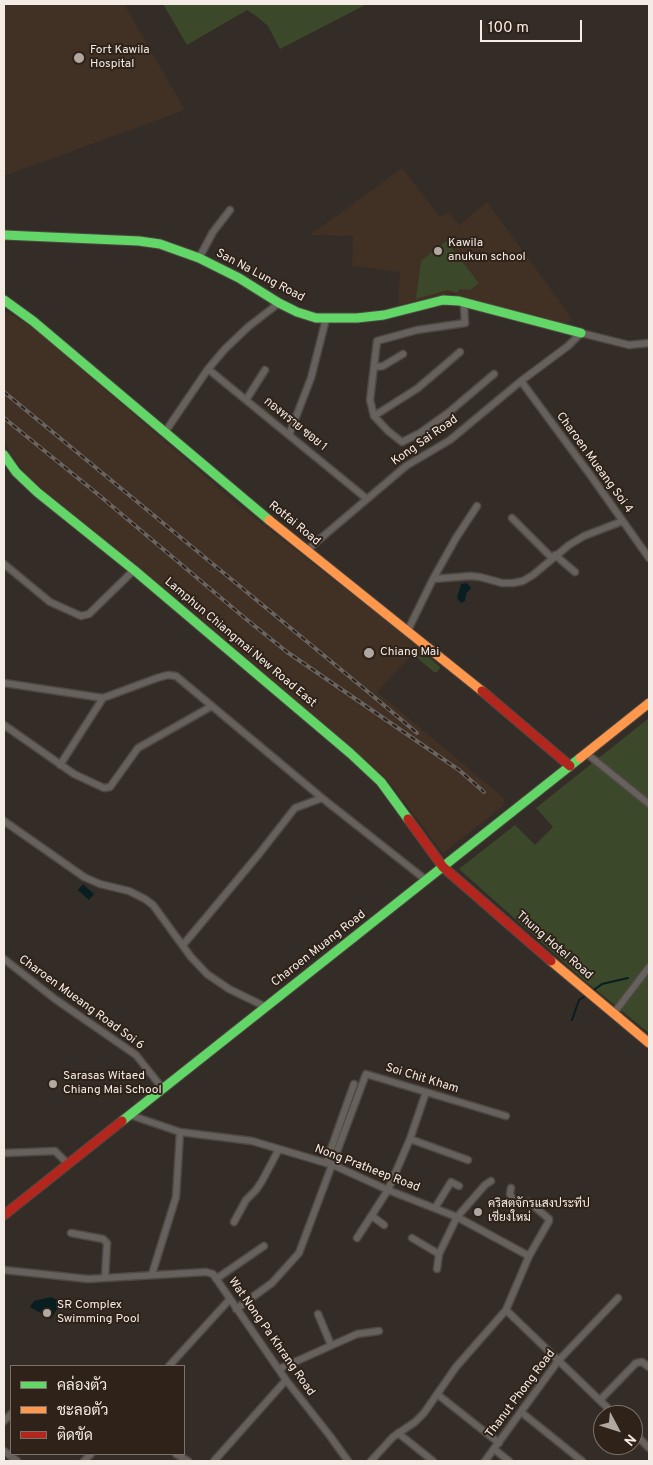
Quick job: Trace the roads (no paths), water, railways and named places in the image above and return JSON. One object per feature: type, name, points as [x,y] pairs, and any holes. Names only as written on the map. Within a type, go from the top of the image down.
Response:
[{"type":"street","points":[[199,258],[213,232],[230,210]]},
{"type":"street","name":"San Na Lung Road","points":[[4,235],[139,241],[160,244],[199,258],[239,278],[279,303],[297,312],[316,318],[357,318],[384,315],[443,300],[466,302],[629,345],[649,343]]},
{"type":"street","name":"Rotfai Road","points":[[4,300],[32,321],[261,513],[487,695],[570,766]]},
{"type":"street","points":[[466,302],[464,307],[465,323],[417,330],[378,341],[370,400],[374,416],[402,442],[420,433],[448,413],[494,374]]},
{"type":"street","points":[[165,432],[208,369],[225,349],[248,327],[279,303]]},
{"type":"street","points":[[289,435],[312,378],[326,319]]},
{"type":"street","name":"Kong Sai Road","points":[[307,550],[406,466],[450,440],[521,381],[568,346],[581,333]]},
{"type":"street","points":[[374,416],[418,388],[460,352]]},
{"type":"street","points":[[375,366],[383,366],[403,354]]},
{"type":"street","name":"กองทราย ซอย 1","points":[[208,369],[367,499]]},
{"type":"street","points":[[246,400],[265,370]]},
{"type":"street","name":"Charoen Mueang Soi 4","points":[[521,381],[649,558]]},
{"type":"street","name":"Lamphun Chiangmai New Road East","points":[[5,459],[37,492],[134,570],[350,752],[381,782],[443,867]]},
{"type":"street","points":[[408,632],[433,578],[477,506]]},
{"type":"street","points":[[512,518],[554,556],[575,572]]},
{"type":"street","points":[[433,578],[470,576],[513,584],[523,581],[533,575],[569,544],[623,521]]},
{"type":"street","points":[[4,564],[50,602],[81,616],[90,614],[134,570]]},
{"type":"street","points":[[4,683],[102,698],[157,678],[176,676],[322,798],[428,879],[432,870],[434,854],[457,856]]},
{"type":"street","points":[[60,764],[102,698]]},
{"type":"street","name":"Charoen Muang Road","points":[[4,1215],[649,703]]},
{"type":"street","points":[[4,725],[74,774],[104,788],[110,787],[138,748],[212,706]]},
{"type":"street","points":[[586,753],[649,804]]},
{"type":"street","points":[[183,945],[295,808],[322,798]]},
{"type":"street","points":[[4,821],[84,877],[100,884],[129,891],[145,899],[153,906],[199,966],[217,981],[266,1007]]},
{"type":"street","name":"Thung Hotel Road","points":[[443,867],[649,1043]]},
{"type":"street","name":"Charoen Mueang Road Soi 6","points":[[4,959],[55,999],[136,1054],[163,1089]]},
{"type":"street","points":[[614,1013],[649,967]]},
{"type":"street","name":"Soi Chit Kham","points":[[330,1164],[366,1074],[506,1116]]},
{"type":"street","points":[[236,1308],[272,1283],[299,1253],[330,1164],[354,1084]]},
{"type":"street","points":[[357,1238],[388,1190],[410,1139],[426,1092]]},
{"type":"street","name":"Nong Pratheep Road","points":[[130,1115],[180,1132],[252,1141],[330,1164],[388,1190],[457,1217],[529,1256]]},
{"type":"street","points":[[152,1274],[176,1198],[180,1132]]},
{"type":"street","points":[[410,1139],[468,1160]]},
{"type":"street","points":[[234,1222],[246,1200],[262,1182],[279,1149]]},
{"type":"street","points":[[4,1153],[55,1151],[68,1164]]},
{"type":"street","points":[[437,1269],[439,1254],[457,1217],[485,1185],[491,1181]]},
{"type":"street","points":[[435,1208],[451,1182],[459,1186]]},
{"type":"street","points":[[371,1461],[393,1437],[415,1422],[424,1412],[456,1366],[506,1310],[529,1256],[549,1220],[529,1202],[521,1203],[513,1200],[510,1194],[511,1188]]},
{"type":"street","points":[[372,1216],[384,1225]]},
{"type":"street","points":[[70,1233],[106,1241],[105,1278]]},
{"type":"street","points":[[412,1238],[439,1254]]},
{"type":"street","points":[[216,1279],[264,1246]]},
{"type":"street","name":"Wat Nong Pa Khrang Road","points":[[4,1270],[88,1279],[152,1274],[206,1272],[213,1274],[286,1380],[346,1459]]},
{"type":"street","name":"Thanut Phong Road","points":[[485,1461],[558,1360],[618,1298]]},
{"type":"street","points":[[170,1365],[230,1299]]},
{"type":"street","points":[[506,1310],[605,1405]]},
{"type":"street","points":[[318,1314],[331,1346]]},
{"type":"street","points":[[279,1369],[357,1334],[379,1331]]},
{"type":"street","points":[[600,1400],[636,1363],[642,1362],[649,1367]]},
{"type":"street","points":[[214,1461],[286,1380]]},
{"type":"street","points":[[437,1394],[499,1442]]},
{"type":"street","points":[[521,1412],[582,1461]]},
{"type":"street","points":[[398,1433],[434,1461]]},
{"type":"street","points":[[494,1449],[509,1461]]},
{"type":"street","points":[[4,1451],[17,1461]]},
{"type":"water","points":[[467,583],[471,588],[466,594],[465,601],[461,603],[457,598],[461,584]]},
{"type":"water","points":[[83,884],[94,894],[89,900],[78,890]]},
{"type":"water","name":"SR Complex Swimming Pool","points":[[51,1297],[61,1302],[51,1319],[30,1307],[34,1301]]},
{"type":"waterway","points":[[591,992],[602,984],[628,978]]},
{"type":"waterway","points":[[572,1020],[579,1000],[587,995]]},
{"type":"railway","points":[[4,392],[417,733]]},
{"type":"railway","points":[[4,418],[287,652],[459,770],[484,792]]},
{"type":"place","name":"Fort Kawila Hospital","points":[[79,58]]},
{"type":"place","name":"Kawila anukun school","points":[[438,251]]},
{"type":"place","name":"Chiang Mai","points":[[369,653]]},
{"type":"place","name":"Sarasas Witaed Chiang Mai School","points":[[53,1084]]},
{"type":"place","name":"คริสตจักรแสงประทีป เชียงใหม่","points":[[478,1212]]},
{"type":"place","name":"SR Complex Swimming Pool","points":[[47,1313]]}]
